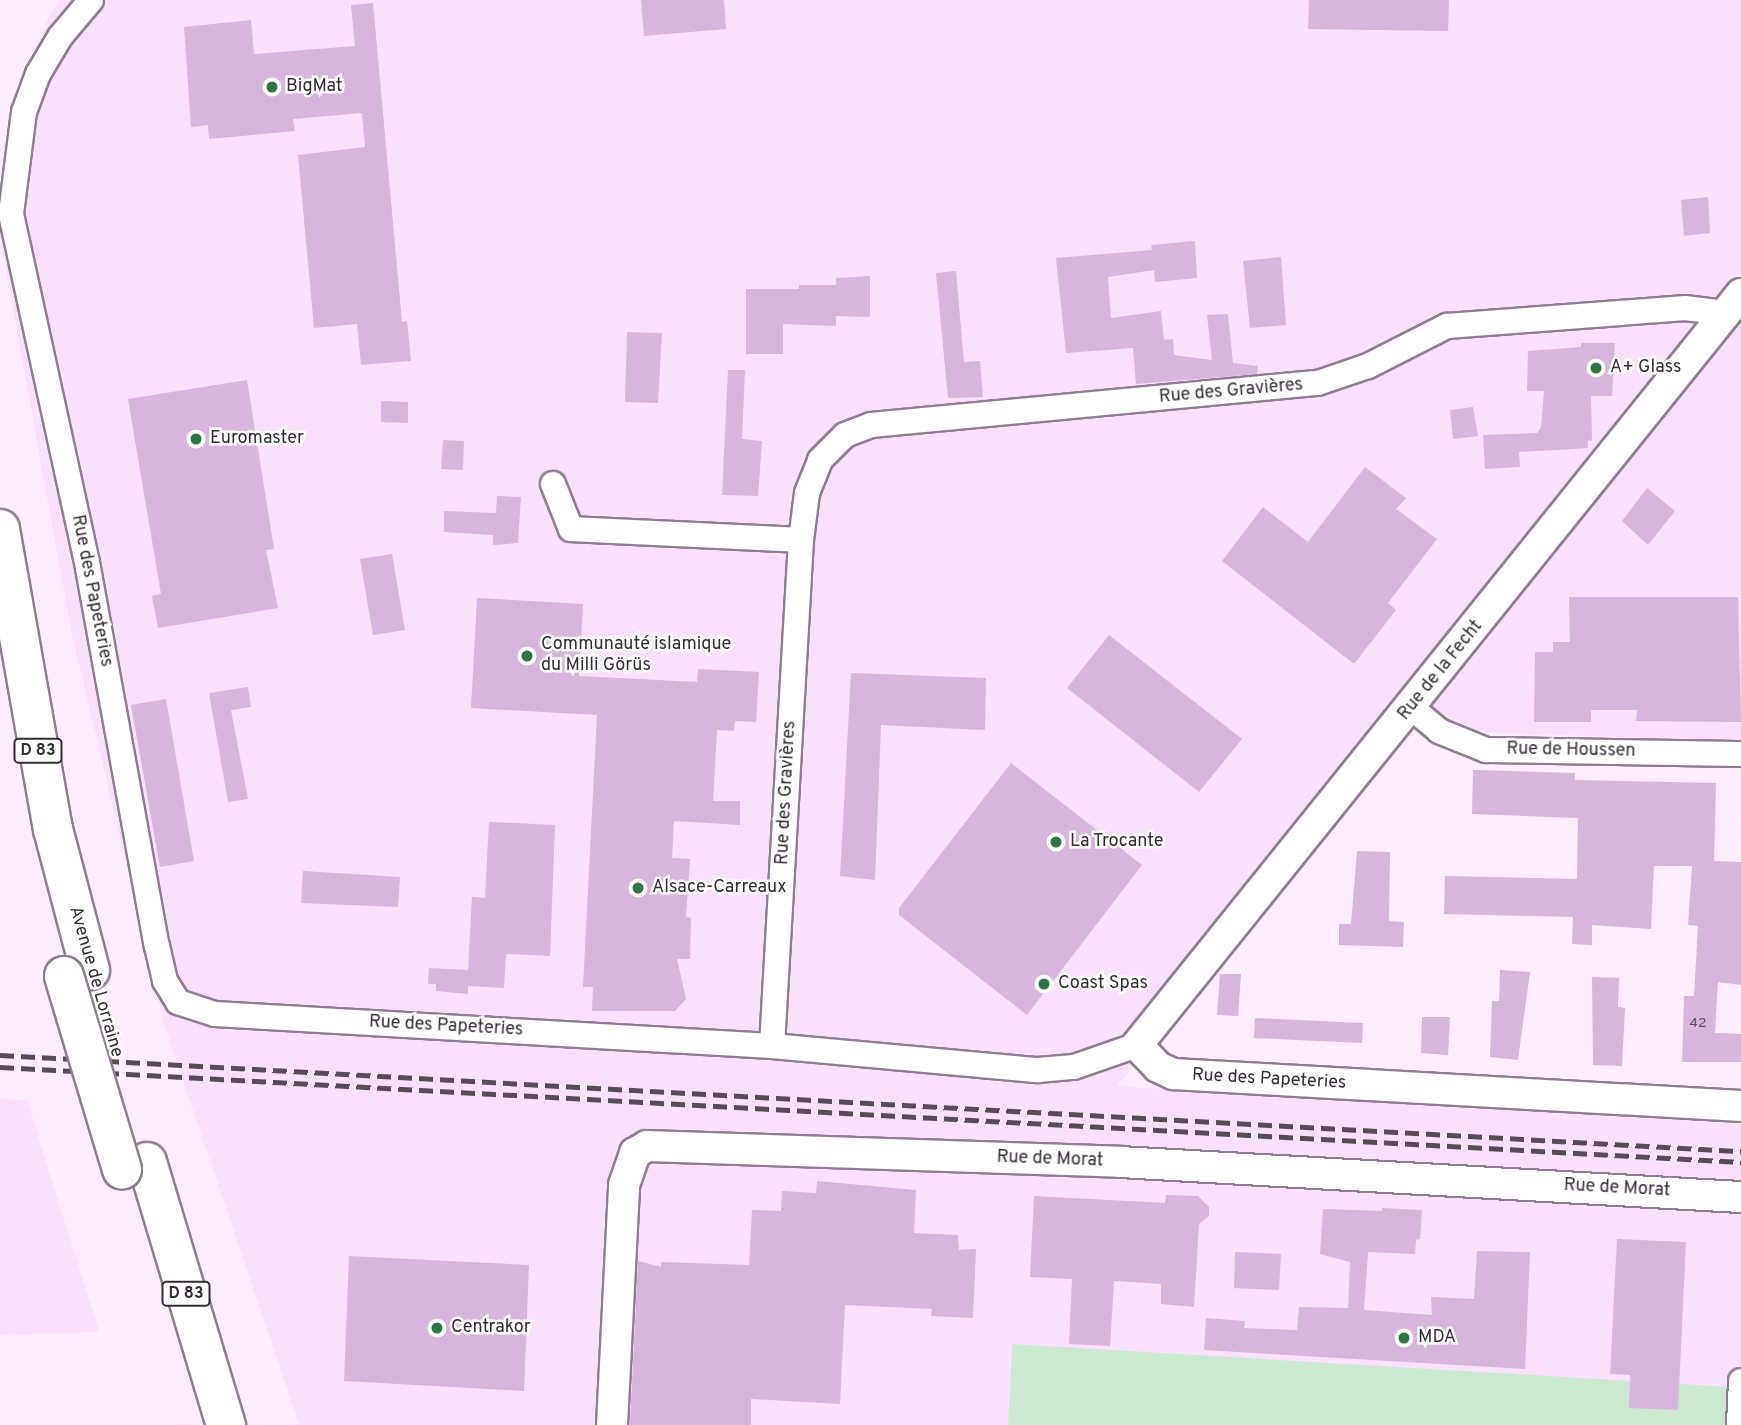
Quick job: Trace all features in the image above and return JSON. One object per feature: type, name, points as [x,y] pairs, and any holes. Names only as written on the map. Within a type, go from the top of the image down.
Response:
[{"type":"main road","name":"Avenue de Lorraine","points":[[0,529],[77,973]]},
{"type":"main road","name":"Avenue de Lorraine","points":[[0,692],[27,835],[77,973],[134,1166],[199,1425]]},
{"type":"main road","name":"Avenue de Lorraine","points":[[134,1166],[226,1425]]},
{"type":"street","name":"Rue des Papeteries","points":[[91,0],[60,37],[38,74],[24,112],[11,214],[88,568],[157,946],[171,992],[178,1002],[194,1010],[215,1014],[772,1046],[1038,1070],[1074,1067],[1137,1045],[1158,1068],[1173,1074],[1741,1106]]},
{"type":"street","name":"Rue des Gravières","points":[[772,1046],[801,540],[807,493],[820,460],[845,435],[871,425],[1318,383],[1368,366],[1426,333],[1458,325],[1733,303]]},
{"type":"street","name":"Rue de la Fecht","points":[[1137,1045],[1412,708],[1733,303]]},
{"type":"street","points":[[553,484],[571,529],[801,540]]},
{"type":"street","name":"Rue de Houssen","points":[[1412,708],[1439,731],[1486,750],[1741,754]]},
{"type":"street","name":"Rue de Morat","points":[[612,1425],[624,1185],[635,1153],[647,1146],[1120,1162],[1741,1197]]},
{"type":"street","points":[[1739,1425],[1741,1381]]},
{"type":"shaded area","points":[[60,0],[1741,0],[1741,741],[1415,730],[1117,1086],[1741,1124],[1741,1425],[1011,1349],[1008,1425],[299,1425],[165,1026],[72,635],[0,237],[0,189],[47,18]]},
{"type":"shaded area","points":[[0,1099],[27,1100],[99,1332],[0,1335]]},
{"type":"green space","points":[[1012,1344],[1731,1387],[1729,1425],[1008,1425]]},
{"type":"building","points":[[641,0],[724,0],[726,29],[644,36]]},
{"type":"building","points":[[1309,0],[1449,0],[1448,31],[1308,29]]},
{"type":"building","points":[[373,3],[402,322],[407,321],[411,361],[361,365],[357,324],[314,328],[298,155],[365,147],[362,113],[293,119],[295,131],[209,139],[208,125],[191,127],[184,27],[251,20],[254,54],[355,46],[351,5]]},
{"type":"building","points":[[1708,197],[1710,233],[1684,236],[1681,200]]},
{"type":"building","points":[[1195,241],[1197,278],[1155,282],[1154,270],[1108,277],[1111,318],[1161,311],[1164,340],[1173,339],[1174,355],[1212,360],[1207,315],[1228,314],[1233,363],[1258,366],[1257,374],[1136,384],[1133,348],[1066,353],[1056,258],[1152,250],[1151,245]]},
{"type":"building","points":[[1281,257],[1286,325],[1250,328],[1243,261]]},
{"type":"building","points":[[956,271],[964,362],[980,361],[983,397],[948,398],[936,273]]},
{"type":"building","points":[[870,276],[870,317],[836,316],[836,326],[783,324],[783,354],[746,354],[746,289],[799,289],[799,285],[836,285],[836,278]]},
{"type":"building","points":[[627,332],[662,333],[658,403],[625,402]]},
{"type":"building","points":[[1581,343],[1615,343],[1612,396],[1591,396],[1592,441],[1588,440],[1588,448],[1519,452],[1520,467],[1485,469],[1483,435],[1537,433],[1541,427],[1544,391],[1527,391],[1528,351],[1581,347]]},
{"type":"building","points":[[728,370],[745,370],[742,439],[762,441],[758,496],[722,495]]},
{"type":"building","name":"Euromaster","points":[[247,380],[274,549],[266,550],[278,608],[158,628],[152,596],[161,594],[128,399]]},
{"type":"building","points":[[381,401],[408,402],[408,423],[381,422]]},
{"type":"building","points":[[1473,407],[1478,436],[1453,439],[1450,410]]},
{"type":"building","points":[[443,440],[464,441],[463,470],[441,469]]},
{"type":"building","points":[[1365,467],[1406,498],[1396,509],[1437,539],[1388,603],[1396,610],[1354,664],[1222,561],[1263,507],[1308,542]]},
{"type":"building","points":[[1647,488],[1675,511],[1648,545],[1622,521]]},
{"type":"building","points":[[497,496],[521,497],[518,543],[493,545],[493,535],[444,532],[444,511],[496,513]]},
{"type":"building","points":[[392,554],[405,630],[373,635],[360,559]]},
{"type":"building","points":[[1569,597],[1738,597],[1741,722],[1636,721],[1637,710],[1591,710],[1591,722],[1534,722],[1535,652],[1553,652],[1553,642],[1570,642]]},
{"type":"building","points":[[477,598],[583,604],[579,676],[697,682],[698,669],[759,672],[756,722],[735,721],[734,731],[717,730],[713,801],[740,801],[740,825],[674,821],[672,858],[690,859],[686,917],[691,918],[690,959],[677,959],[686,999],[675,1011],[592,1011],[593,987],[583,987],[597,715],[471,708]]},
{"type":"building","points":[[1109,635],[1242,739],[1199,792],[1067,688]]},
{"type":"building","points":[[851,673],[986,678],[985,730],[881,725],[875,880],[840,876]]},
{"type":"building","points":[[248,687],[251,707],[231,710],[248,799],[228,802],[209,693]]},
{"type":"building","points":[[166,699],[194,861],[160,867],[131,705]]},
{"type":"building","points":[[1011,763],[1142,865],[1027,1015],[899,915],[899,908]]},
{"type":"building","points":[[1473,770],[1575,773],[1575,780],[1716,783],[1714,861],[1741,862],[1741,985],[1718,982],[1715,1033],[1741,1034],[1741,1062],[1682,1062],[1684,996],[1694,996],[1698,926],[1688,925],[1692,866],[1654,866],[1651,929],[1592,925],[1592,945],[1572,944],[1573,917],[1444,914],[1445,876],[1577,879],[1578,818],[1472,814]]},
{"type":"building","points":[[489,822],[555,825],[550,956],[506,954],[504,988],[468,986],[468,994],[436,991],[436,984],[428,984],[429,968],[468,970],[472,897],[485,898]]},
{"type":"building","points":[[1357,851],[1390,852],[1389,921],[1404,922],[1403,947],[1339,945],[1339,924],[1351,924]]},
{"type":"building","points":[[303,871],[400,877],[398,907],[301,903]]},
{"type":"building","points":[[1500,970],[1530,972],[1518,1060],[1490,1057],[1492,1001],[1499,1001]]},
{"type":"building","points":[[1220,974],[1241,974],[1238,1016],[1217,1015]]},
{"type":"building","points":[[1592,977],[1619,978],[1618,1007],[1625,1008],[1622,1066],[1593,1065]]},
{"type":"building","points":[[1422,1017],[1450,1017],[1448,1055],[1421,1053]]},
{"type":"building","points":[[1255,1018],[1363,1023],[1362,1043],[1254,1038]]},
{"type":"building","points":[[817,1181],[916,1190],[914,1233],[958,1235],[959,1250],[976,1249],[973,1318],[931,1316],[932,1309],[845,1305],[840,1404],[751,1399],[751,1425],[630,1425],[638,1261],[661,1267],[661,1262],[749,1265],[752,1210],[781,1211],[782,1191],[816,1193]]},
{"type":"building","points":[[1166,1195],[1198,1196],[1209,1207],[1209,1216],[1199,1224],[1194,1307],[1161,1304],[1161,1284],[1114,1281],[1110,1346],[1069,1344],[1072,1279],[1030,1277],[1034,1196],[1165,1203]]},
{"type":"building","points":[[1382,1208],[1422,1210],[1420,1239],[1416,1240],[1415,1254],[1368,1252],[1364,1310],[1432,1315],[1431,1297],[1474,1299],[1477,1251],[1530,1252],[1525,1369],[1204,1350],[1206,1318],[1245,1321],[1244,1328],[1297,1330],[1299,1307],[1348,1308],[1350,1262],[1320,1254],[1323,1209],[1382,1211]]},
{"type":"building","points":[[1617,1239],[1686,1242],[1678,1410],[1629,1408],[1630,1375],[1610,1374]]},
{"type":"building","points":[[1235,1252],[1281,1254],[1279,1290],[1234,1288]]},
{"type":"building","points":[[349,1256],[529,1265],[524,1391],[344,1381]]},
{"type":"railway","points":[[0,1055],[1741,1151]]},
{"type":"railway","points":[[0,1067],[1741,1162]]},
{"type":"place","name":"BigMat","points":[[272,87]]},
{"type":"place","name":"A+ Glass","points":[[1596,368]]},
{"type":"place","name":"Euromaster","points":[[196,439]]},
{"type":"place","name":"Communauté islamique du Milli Görüs","points":[[527,656]]},
{"type":"place","name":"La Trocante","points":[[1056,842]]},
{"type":"place","name":"Alsace-Carreaux","points":[[638,888]]},
{"type":"place","name":"Coast Spas","points":[[1044,984]]},
{"type":"place","name":"Centrakor","points":[[437,1328]]},
{"type":"place","name":"MDA","points":[[1404,1338]]}]
